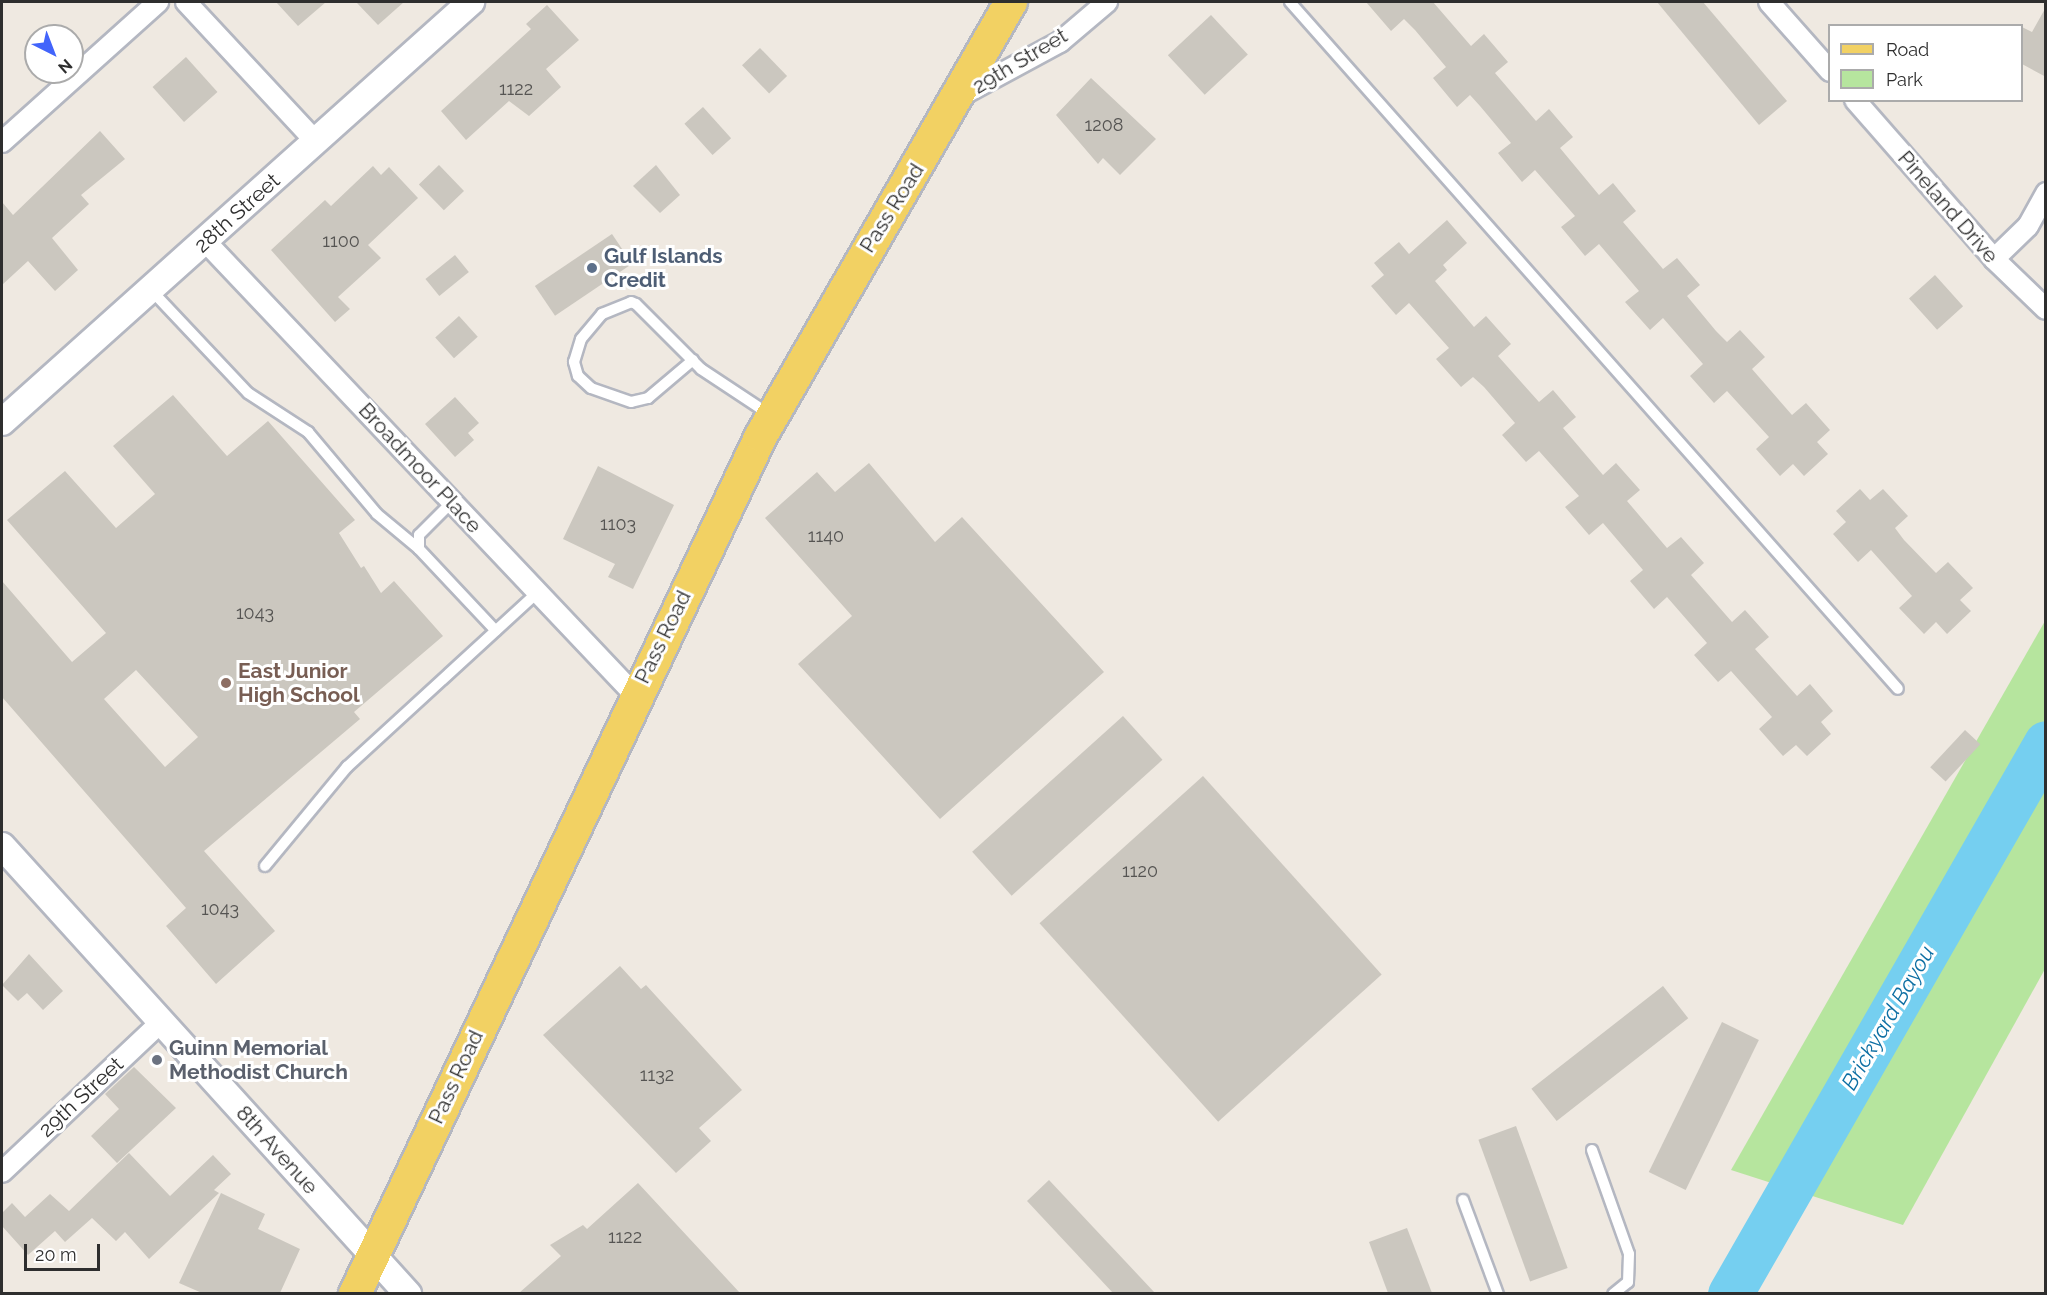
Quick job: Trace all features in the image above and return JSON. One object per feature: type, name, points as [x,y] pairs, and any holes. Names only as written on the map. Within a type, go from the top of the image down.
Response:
[{"type":"main road","name":"Pass Road","points":[[355,1293],[635,695],[772,416],[836,299],[960,96],[1011,2]]},
{"type":"street","points":[[2,142],[158,2]]},
{"type":"street","points":[[186,2],[316,142]]},
{"type":"street","name":"28th Street","points":[[2,422],[471,2]]},
{"type":"street","name":"29th Street","points":[[960,96],[1060,42],[1107,2]]},
{"type":"street","points":[[1769,2],[1828,69]]},
{"type":"street","name":"Pineland Drive","points":[[1857,102],[1994,259],[2046,309]]},
{"type":"street","points":[[1994,259],[2028,226],[2046,193]]},
{"type":"street","name":"Broadmoor Place","points":[[205,241],[635,695]]},
{"type":"street","name":"8th Avenue","points":[[2,846],[408,1293]]},
{"type":"street","name":"29th Street","points":[[2,1172],[161,1022]]},
{"type":"lane","points":[[1290,2],[1898,689]]},
{"type":"lane","points":[[150,290],[248,393],[308,432],[377,514],[419,549],[495,631]]},
{"type":"lane","points":[[693,360],[648,398],[631,402],[591,388],[574,362],[581,339],[602,314],[631,302],[693,360],[772,416]]},
{"type":"lane","points":[[419,549],[419,535],[452,502]]},
{"type":"lane","points":[[265,866],[347,767],[538,592]]},
{"type":"lane","points":[[1592,1150],[1629,1254],[1628,1282],[1612,1293]]},
{"type":"lane","points":[[1464,1200],[1498,1293]]},
{"type":"green space","points":[[2045,621],[2045,969],[1903,1225],[1731,1170]]},
{"type":"building","points":[[276,2],[326,2],[298,26]]},
{"type":"building","points":[[356,2],[404,2],[378,25]]},
{"type":"building","points":[[1366,2],[1433,2],[1471,46],[1484,34],[1508,62],[1495,73],[1536,121],[1549,109],[1573,137],[1560,148],[1599,195],[1613,183],[1636,211],[1623,222],[1663,269],[1677,258],[1700,285],[1687,296],[1716,331],[1727,342],[1740,330],[1765,357],[1752,369],[1792,415],[1806,403],[1830,430],[1817,442],[1828,454],[1804,476],[1793,464],[1780,476],[1756,449],[1769,437],[1727,391],[1714,403],[1690,376],[1703,364],[1663,318],[1650,330],[1625,302],[1639,291],[1599,244],[1585,256],[1561,227],[1575,216],[1535,170],[1522,182],[1498,153],[1511,143],[1480,106],[1470,95],[1457,107],[1433,78],[1446,67],[1415,30],[1404,19],[1391,31]]},
{"type":"building","points":[[1657,2],[1703,2],[1787,101],[1759,125]]},
{"type":"building","points":[[547,5],[579,40],[546,69],[561,87],[529,116],[509,101],[466,140],[441,111],[531,29],[526,24]]},
{"type":"building","points":[[2046,7],[2046,77],[2023,65],[2023,28],[2032,32]]},
{"type":"building","points":[[1211,15],[1248,54],[1205,95],[1168,55]]},
{"type":"building","points":[[760,48],[787,76],[769,93],[742,65]]},
{"type":"building","points":[[186,57],[217,92],[184,122],[153,87]]},
{"type":"building","points":[[1091,78],[1156,139],[1120,175],[1103,158],[1098,164],[1056,115]]},
{"type":"building","points":[[703,107],[731,138],[713,155],[684,124]]},
{"type":"building","points":[[100,131],[125,159],[81,195],[89,204],[52,238],[78,270],[55,291],[28,261],[2,285],[2,202],[13,215]]},
{"type":"building","points":[[439,165],[464,191],[444,210],[419,184]]},
{"type":"building","points":[[656,165],[680,195],[660,213],[633,186]]},
{"type":"building","points":[[373,166],[381,175],[389,167],[418,198],[368,245],[381,258],[338,297],[350,309],[335,322],[271,250],[325,200],[331,206]]},
{"type":"building","points":[[1447,220],[1467,243],[1443,265],[1447,270],[1435,281],[1474,327],[1486,316],[1511,344],[1498,356],[1539,402],[1553,390],[1576,417],[1563,428],[1603,475],[1616,463],[1640,490],[1627,501],[1667,548],[1681,537],[1704,563],[1691,575],[1732,622],[1745,610],[1769,637],[1755,649],[1797,696],[1810,684],[1833,711],[1821,722],[1831,734],[1807,756],[1796,745],[1783,756],[1759,729],[1772,717],[1731,671],[1718,682],[1694,655],[1707,643],[1667,597],[1654,609],[1630,581],[1643,570],[1603,523],[1589,535],[1565,507],[1579,496],[1539,451],[1526,462],[1502,435],[1515,423],[1484,387],[1473,377],[1461,387],[1436,359],[1449,348],[1409,303],[1396,315],[1371,286],[1384,275],[1374,263],[1399,242],[1409,254]]},
{"type":"building","points":[[612,234],[632,264],[555,316],[535,286]]},
{"type":"building","points":[[455,255],[469,272],[439,296],[425,279]]},
{"type":"building","points":[[1935,275],[1963,306],[1937,330],[1909,298]]},
{"type":"building","points":[[459,316],[478,337],[454,358],[435,337]]},
{"type":"building","points":[[173,395],[227,456],[268,421],[355,520],[339,533],[361,568],[364,566],[381,593],[394,581],[443,636],[354,712],[360,719],[204,851],[275,931],[216,984],[166,926],[186,908],[2,697],[2,581],[72,662],[106,633],[7,520],[65,471],[116,528],[155,494],[113,446]],"holes":[[[136,670],[198,737],[165,767],[104,699]]]},
{"type":"building","points":[[455,397],[479,423],[468,433],[474,440],[455,457],[425,424]]},
{"type":"building","points":[[869,463],[935,542],[962,517],[1104,672],[940,819],[798,664],[852,616],[765,518],[817,472],[835,492]]},
{"type":"building","points":[[598,466],[674,505],[633,589],[608,577],[615,564],[563,539]]},
{"type":"building","points":[[1860,489],[1870,500],[1883,489],[1908,516],[1895,528],[1904,540],[1936,573],[1948,562],[1973,588],[1960,600],[1971,611],[1947,634],[1936,622],[1924,634],[1899,608],[1912,596],[1871,550],[1858,562],[1833,534],[1846,522],[1836,511]]},
{"type":"building","points":[[1123,716],[1162,760],[1012,896],[972,852]]},
{"type":"building","points":[[1965,730],[1980,744],[1946,782],[1930,767]]},
{"type":"building","points":[[1203,776],[1382,974],[1218,1122],[1040,923]]},
{"type":"building","points":[[29,954],[63,991],[43,1010],[27,993],[18,1001],[2,985]]},
{"type":"building","points":[[620,966],[641,989],[646,985],[742,1090],[699,1128],[711,1141],[676,1173],[543,1035]]},
{"type":"building","points":[[1663,986],[1688,1018],[1557,1121],[1531,1089]]},
{"type":"building","points":[[1722,1022],[1759,1040],[1686,1190],[1649,1172]]},
{"type":"building","points":[[134,1067],[176,1108],[117,1163],[91,1136],[119,1109],[105,1094]]},
{"type":"building","points":[[1516,1126],[1568,1268],[1530,1282],[1478,1140]]},
{"type":"building","points":[[129,1153],[170,1196],[213,1155],[231,1174],[214,1190],[219,1193],[149,1259],[125,1232],[116,1241],[92,1218],[65,1242],[55,1231],[28,1255],[2,1226],[2,1213],[12,1203],[25,1217],[50,1194],[69,1211]]},
{"type":"building","points":[[1049,1180],[1155,1293],[1113,1293],[1027,1201]]},
{"type":"building","points":[[638,1183],[740,1293],[519,1293],[561,1256],[550,1245],[583,1225],[587,1229]]},
{"type":"building","points":[[221,1193],[265,1214],[258,1229],[300,1249],[280,1293],[202,1293],[179,1283]]},
{"type":"building","points":[[1407,1228],[1432,1293],[1388,1293],[1369,1242]]},
{"type":"waterway","name":"Brickyard Bayou","points":[[1730,1294],[2046,743]]},
{"type":"place","name":"Gulf Islands Credit","points":[[592,268]]},
{"type":"place","name":"East Junior High School","points":[[226,683]]},
{"type":"place","name":"Guinn Memorial Methodist Church","points":[[157,1060]]}]
